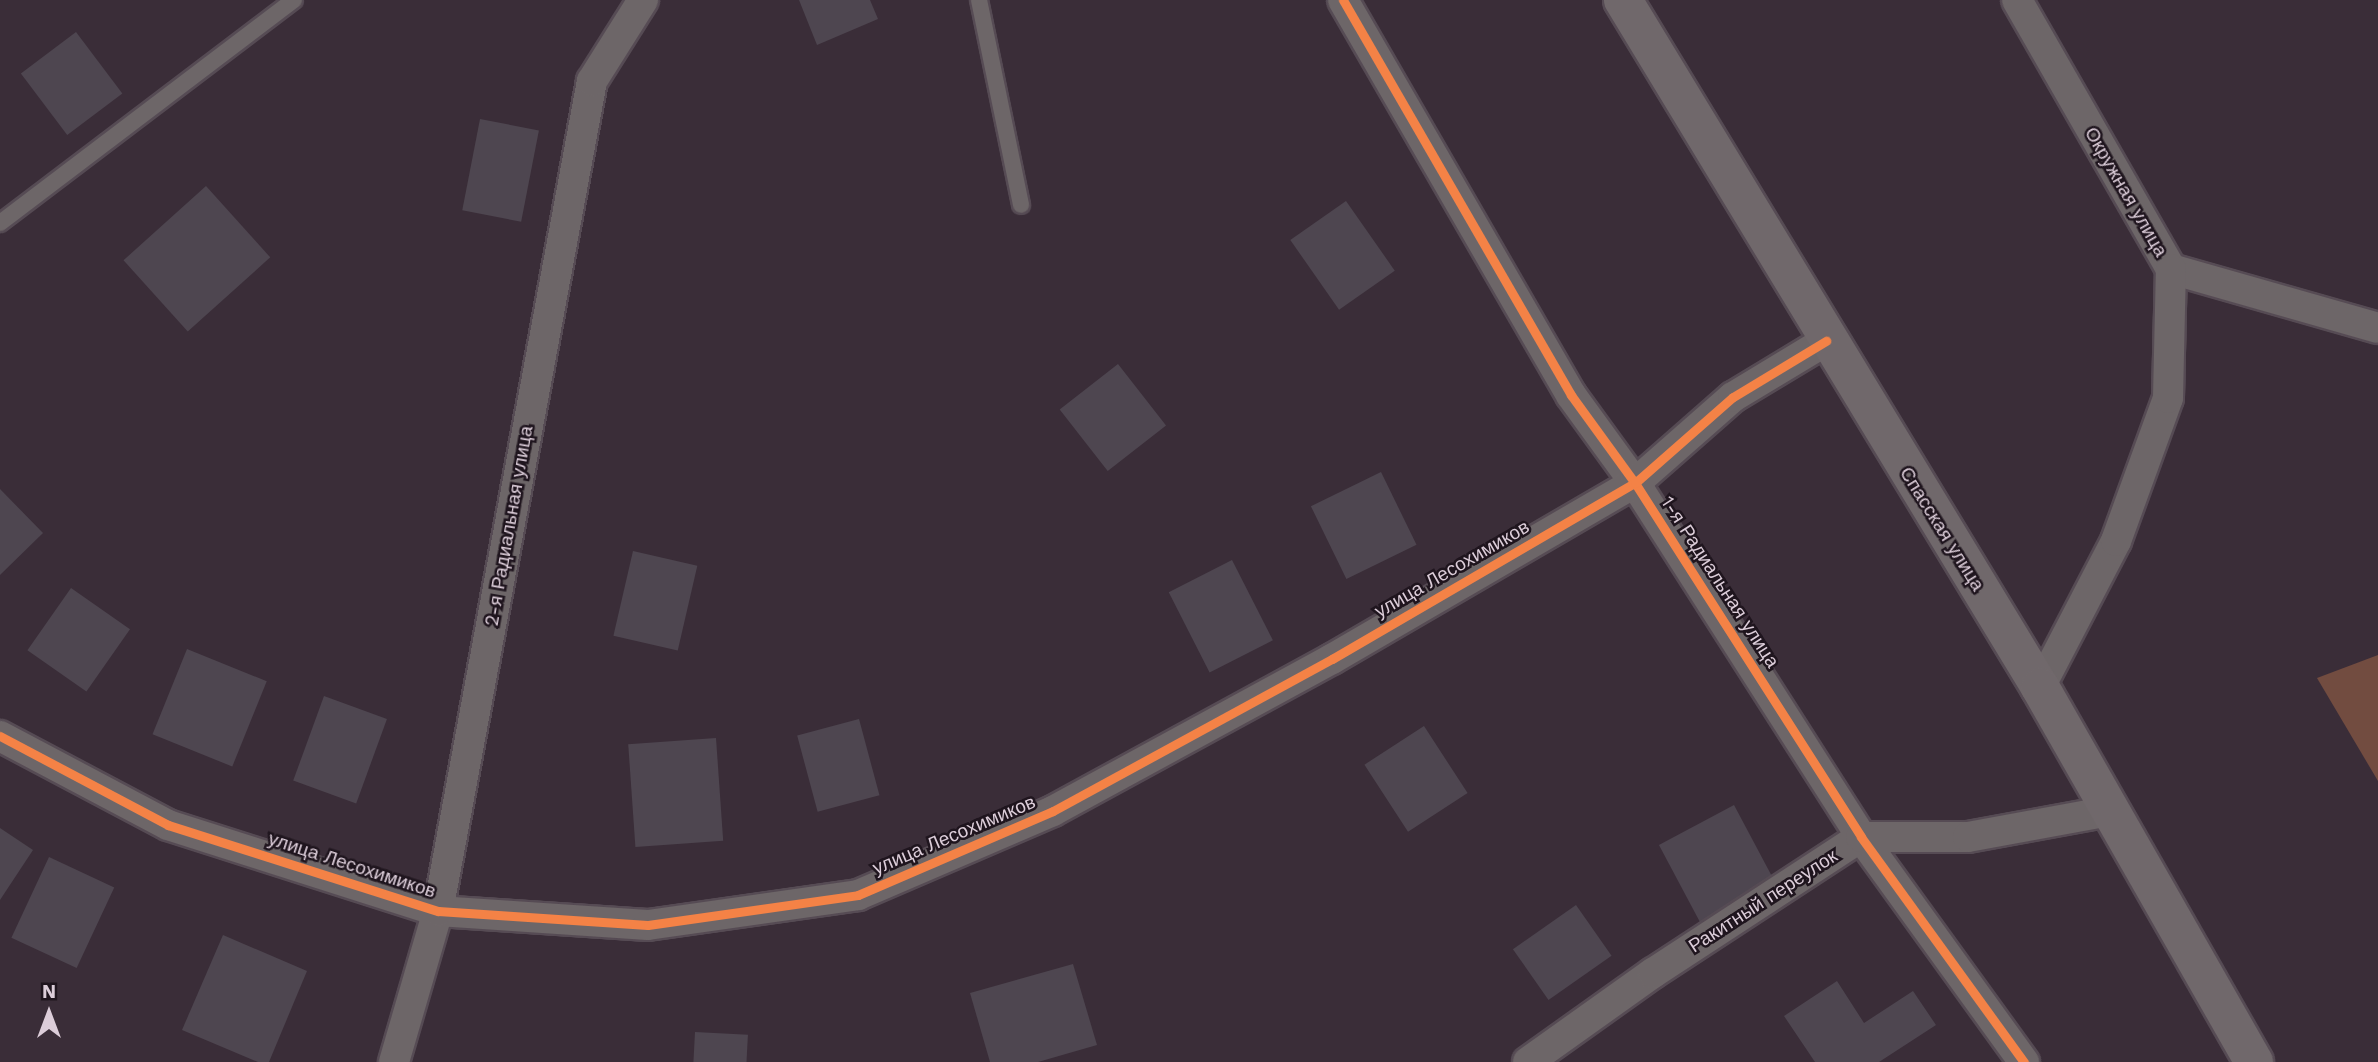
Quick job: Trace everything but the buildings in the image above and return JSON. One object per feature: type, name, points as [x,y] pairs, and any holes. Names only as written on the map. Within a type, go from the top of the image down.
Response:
[{"type":"street","name":"2-я Радиальная улица","points":[[394,1062],[438,911],[592,81],[643,0]]},
{"type":"street","name":"1-я Радиальная улица","points":[[1343,0],[1571,395],[1635,483],[1861,836],[2024,1062]]},
{"type":"street","name":"Спасская улица","points":[[1623,0],[1826,341],[2040,687],[2254,1062]]},
{"type":"street","name":"Окружная улица","points":[[2017,0],[2171,269],[2378,328]]},
{"type":"street","points":[[2040,687],[2116,541],[2168,398],[2171,269]]},
{"type":"street","name":"улица Лесохимиков","points":[[0,736],[168,825],[438,911],[648,925],[858,895],[1053,811],[1332,659],[1635,483],[1733,397],[1826,341]]},
{"type":"street","points":[[1861,836],[1968,836],[2110,811]]},
{"type":"street","name":"Ракитный переулок","points":[[1528,1062],[1653,973],[1861,836]]},
{"type":"lane","points":[[0,223],[294,0]]},
{"type":"lane","points":[[979,0],[1021,205]]},
{"type":"shaded area","points":[[2378,655],[2378,781],[2317,678]]},
{"type":"cycle path","points":[[1343,0],[1571,395],[1635,483],[1861,837],[2024,1062]]},
{"type":"cycle path","points":[[0,736],[168,825],[438,911],[648,925],[858,895],[1053,811],[1332,659],[1635,483],[1733,397],[1826,341]]}]
